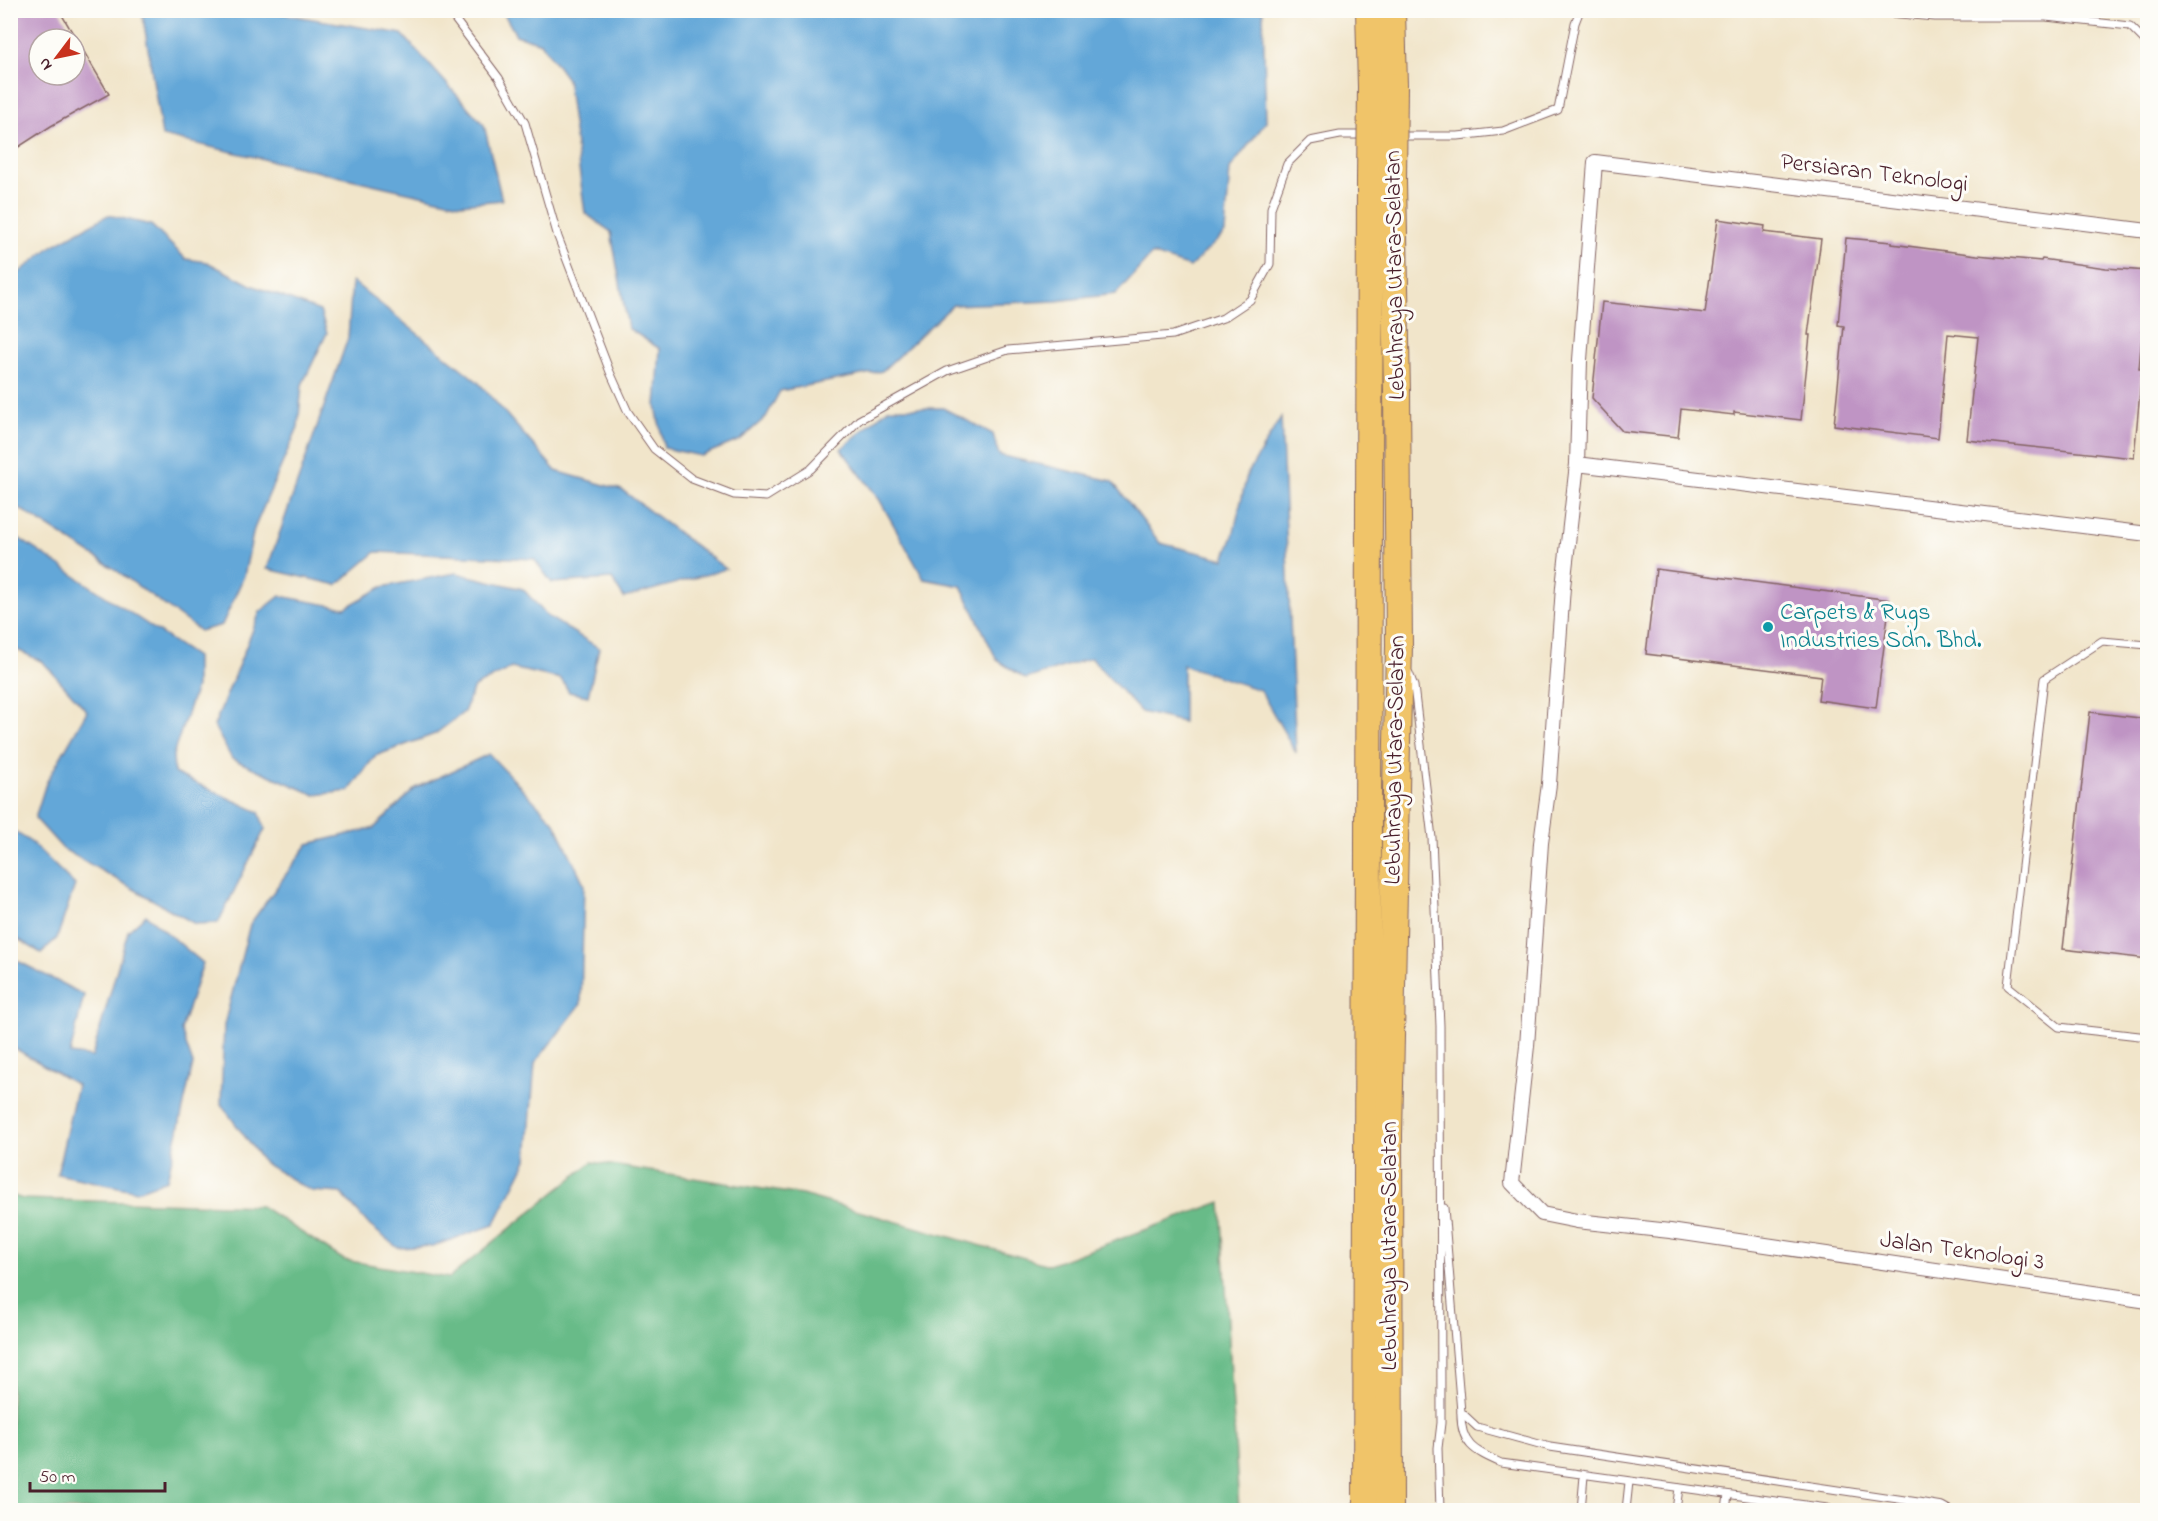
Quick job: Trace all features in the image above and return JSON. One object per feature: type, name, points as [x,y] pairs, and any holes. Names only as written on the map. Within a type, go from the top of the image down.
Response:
[{"type":"highway","name":"Lebuhraya Utara–Selatan","points":[[1369,10],[1382,87]]},
{"type":"highway","name":"Lebuhraya Utara–Selatan","points":[[1366,1510],[1382,87],[1392,10]]},
{"type":"highway","name":"Lebuhraya Utara–Selatan","points":[[1382,181],[1399,645],[1389,1134],[1390,1510]]},
{"type":"street","name":"Persiaran Teknologi","points":[[1595,162],[2148,231]]},
{"type":"street","name":"Jalan Teknologi 3","points":[[1595,162],[1580,360],[1577,464],[1563,587],[1549,784],[1541,843],[1527,1046],[1512,1183],[1542,1214],[1576,1221],[1670,1231],[2148,1301]]},
{"type":"street","points":[[1577,464],[2148,534]]},
{"type":"lane","points":[[448,10],[499,78],[525,123],[558,237],[610,372],[628,412],[654,449],[692,479],[734,495],[766,497],[811,469],[859,420],[947,371],[1008,350],[1173,335],[1223,318],[1250,300],[1270,264],[1271,208],[1287,164],[1310,141],[1340,135],[1375,135]]},
{"type":"lane","points":[[1387,135],[1458,136],[1503,131],[1558,110],[1575,23],[1580,10]]},
{"type":"lane","points":[[1853,10],[1935,18],[2046,17],[2130,26],[2148,44]]},
{"type":"lane","points":[[2148,645],[2102,641],[2044,679],[2008,986],[2059,1027],[2148,1037]]},
{"type":"lane","points":[[1399,645],[1414,686],[1432,838],[1440,1026],[1441,1423],[1438,1448],[1440,1510]]},
{"type":"lane","points":[[1440,1158],[1461,1412],[1460,1429],[1475,1451],[1501,1463],[1842,1510]]},
{"type":"lane","points":[[1461,1412],[1477,1428],[1550,1447],[1942,1506],[1949,1510]]},
{"type":"lane","points":[[1581,1510],[1584,1476]]},
{"type":"lane","points":[[1626,1510],[1629,1482]]},
{"type":"lane","points":[[1676,1510],[1679,1488]]},
{"type":"lane","points":[[1726,1510],[1728,1495]]},
{"type":"lane","points":[[1775,1510],[1776,1502]]},
{"type":"green space","points":[[592,1162],[802,1195],[1049,1265],[1221,1202],[1239,1510],[11,1510],[11,1195],[23,1199],[261,1206],[344,1260],[449,1278]]},
{"type":"water","points":[[505,10],[1263,11],[1266,122],[1230,169],[1225,233],[1190,267],[1152,254],[1116,294],[1056,301],[953,305],[882,371],[780,391],[766,417],[740,440],[701,456],[664,448],[656,406],[660,349],[628,328],[611,232],[585,213],[567,79],[541,43],[516,35],[504,14]]},
{"type":"water","points":[[142,11],[266,11],[402,34],[484,125],[502,200],[460,204],[162,136]]},
{"type":"water","points":[[108,215],[151,225],[186,259],[207,262],[251,285],[320,311],[327,333],[302,385],[298,427],[254,529],[244,576],[222,625],[200,631],[113,568],[11,503],[11,279],[52,246]]},
{"type":"water","points":[[352,281],[478,382],[556,471],[622,490],[726,569],[624,598],[612,579],[552,583],[534,559],[376,552],[337,585],[267,569],[348,338]]},
{"type":"water","points":[[889,408],[943,408],[993,434],[999,455],[1112,481],[1160,543],[1224,559],[1233,536],[1247,475],[1281,417],[1296,753],[1260,690],[1183,665],[1183,722],[1141,712],[1091,658],[1026,679],[997,660],[961,586],[924,579],[879,499],[841,449]]},
{"type":"water","points":[[11,533],[196,657],[196,687],[173,755],[174,773],[259,812],[265,829],[218,923],[195,924],[63,849],[35,818],[46,783],[87,711],[43,662],[11,647]]},
{"type":"water","points":[[456,573],[523,589],[547,616],[599,648],[588,696],[569,692],[561,679],[511,668],[474,687],[464,712],[435,734],[375,756],[349,791],[315,795],[232,759],[214,726],[260,612],[280,596],[345,608],[382,587]]},
{"type":"water","points":[[489,754],[555,823],[584,884],[581,1004],[535,1063],[527,1160],[494,1225],[433,1246],[398,1248],[370,1226],[341,1193],[311,1191],[264,1163],[221,1104],[224,1025],[250,924],[308,844],[374,828],[416,788]]},
{"type":"water","points":[[11,829],[32,843],[75,885],[57,938],[41,953],[11,935]]},
{"type":"water","points":[[146,915],[203,963],[181,1030],[193,1064],[167,1180],[137,1191],[57,1174],[77,1085],[11,1046],[10,957],[84,995],[70,1054],[92,1057],[128,931]]},
{"type":"building","points":[[10,10],[59,10],[69,27],[27,27],[27,87],[87,87],[87,57],[109,94],[17,148],[10,138]]},
{"type":"building","points":[[1718,219],[1765,226],[1764,232],[1821,239],[1808,335],[1810,335],[1801,420],[1734,412],[1734,415],[1681,409],[1678,437],[1622,431],[1592,398],[1602,302],[1705,313]]},
{"type":"building","points":[[1846,238],[1892,242],[1892,244],[1977,255],[2041,261],[2042,259],[2148,271],[2134,458],[1967,440],[1978,337],[1948,334],[1938,438],[1834,425],[1844,326],[1838,325]]},
{"type":"building","name":"Carpets & Rugs Industries Sdn. Bhd.","points":[[1656,569],[1890,600],[1876,708],[1818,700],[1821,676],[1646,654]]},
{"type":"building","points":[[2090,712],[2148,719],[2148,959],[2063,949]]},
{"type":"place","name":"Carpets & Rugs Industries Sdn. Bhd.","points":[[1768,627]]}]
